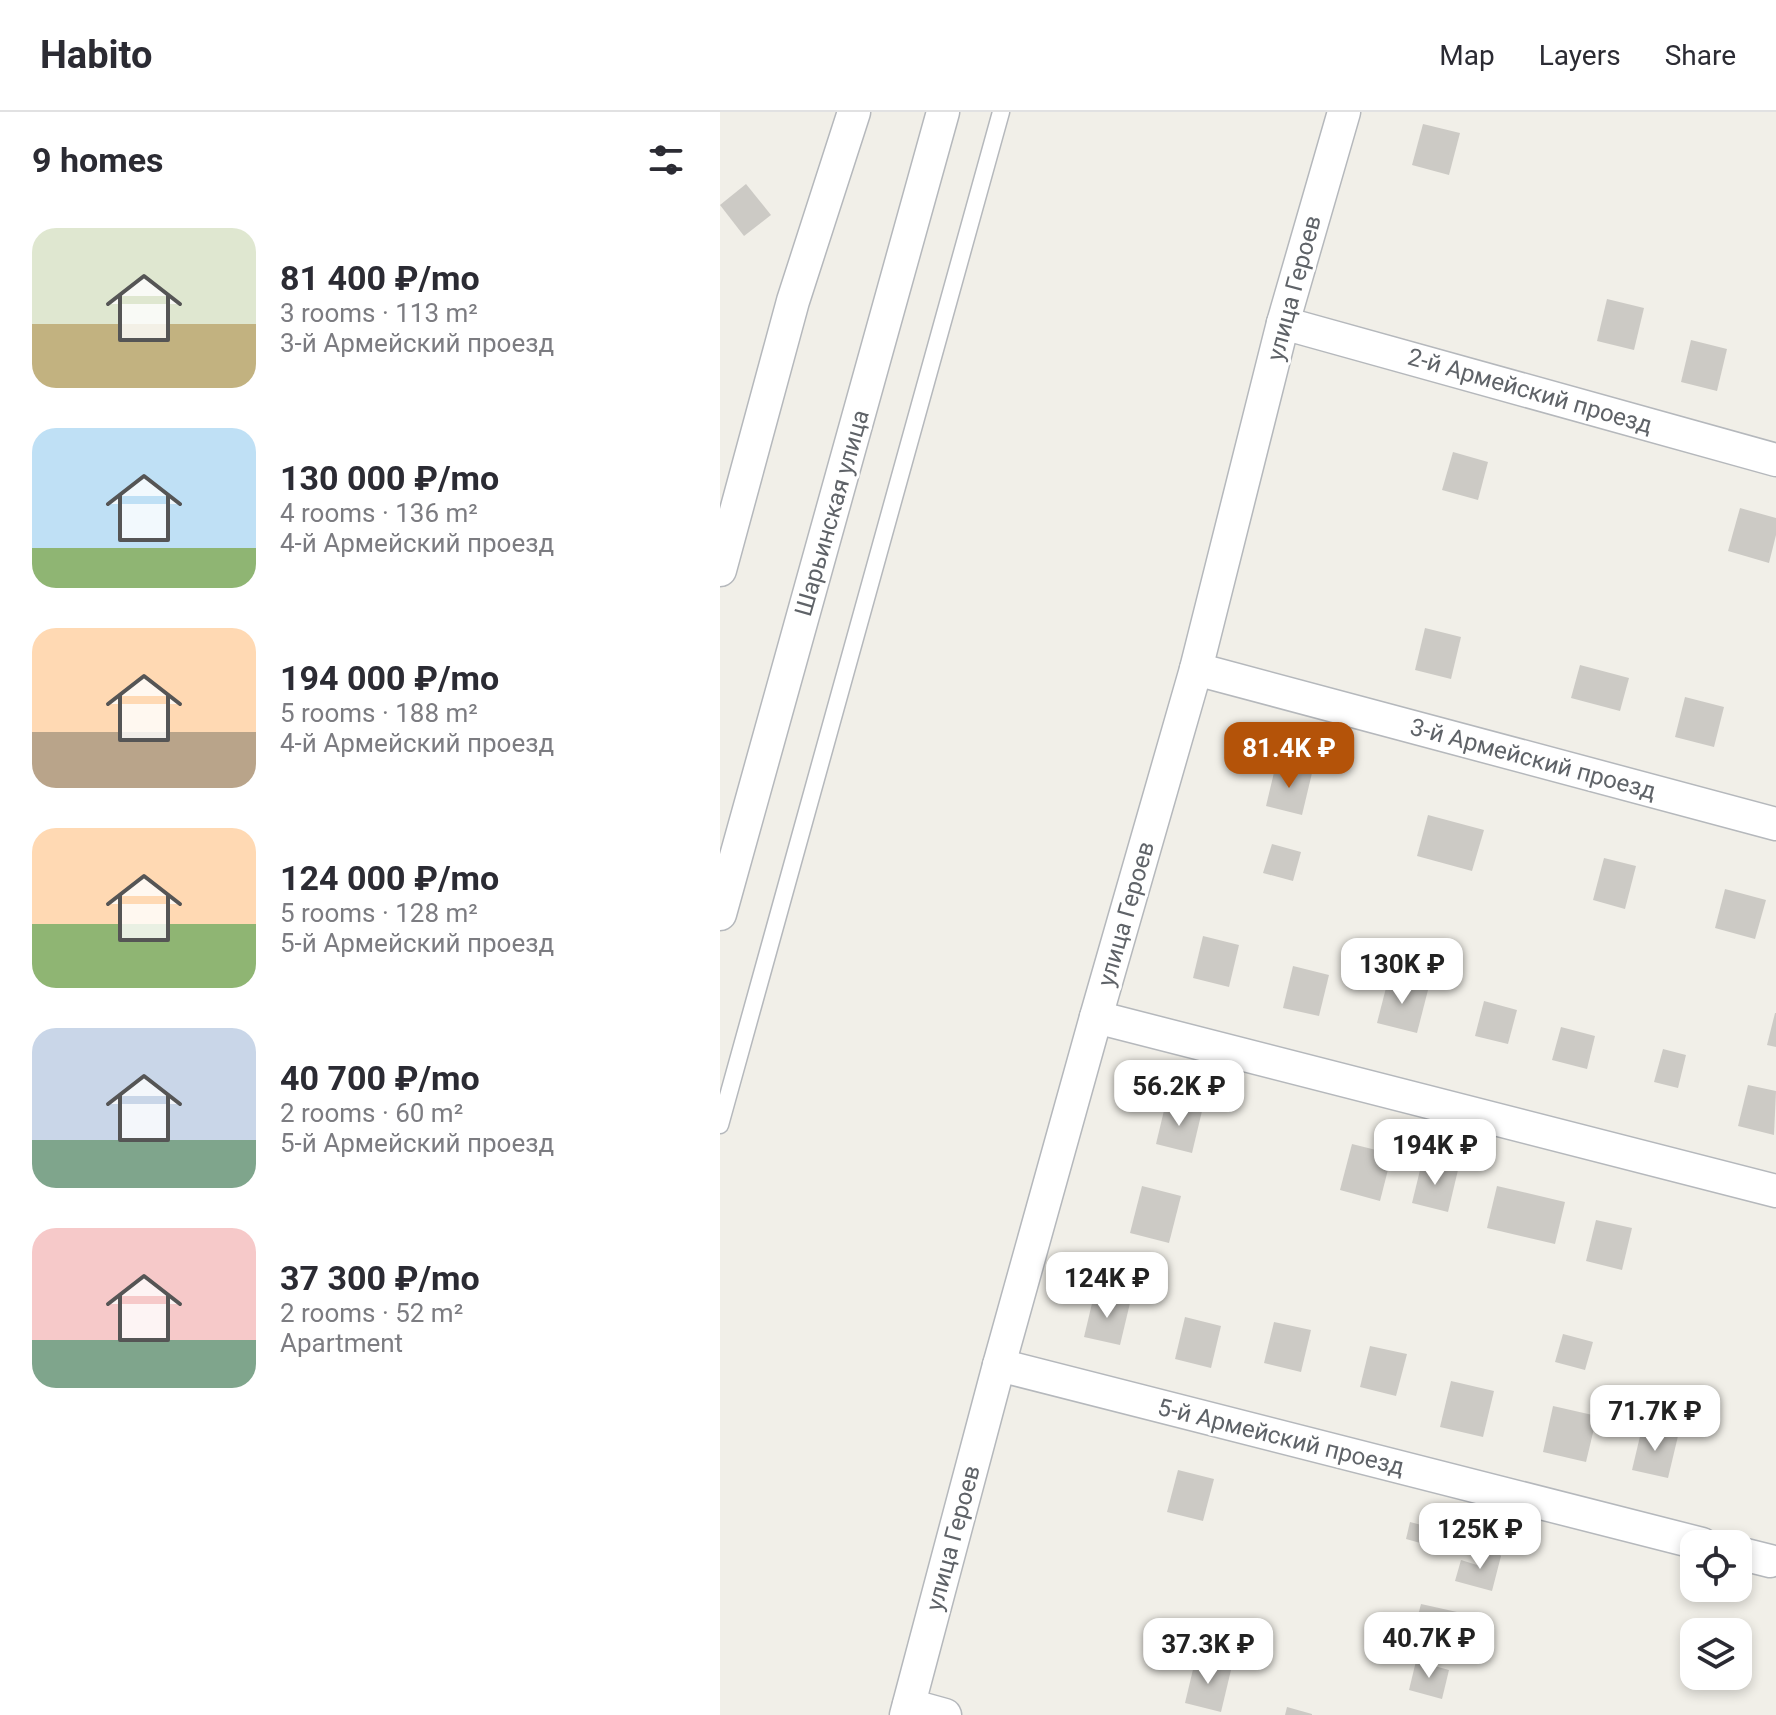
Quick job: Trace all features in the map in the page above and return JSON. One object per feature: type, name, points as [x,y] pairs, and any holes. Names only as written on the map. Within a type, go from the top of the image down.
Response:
[{"type":"street","points":[[720,570],[793,301],[854,112]]},
{"type":"street","name":"Шарьинская улица","points":[[720,914],[943,112]]},
{"type":"street","name":"улица Героев","points":[[908,1710],[999,1365],[1196,669],[1283,323],[1344,112]]},
{"type":"street","name":"2-й Армейский проезд","points":[[1283,323],[1776,460]]},
{"type":"street","name":"3-й Армейский проезд","points":[[1196,669],[1776,824]]},
{"type":"street","points":[[1096,1017],[1776,1191]]},
{"type":"street","name":"5-й Армейский проезд","points":[[999,1365],[1680,1538]]},
{"type":"street","points":[[1752,1554],[1773,1556]]},
{"type":"street","points":[[908,1710],[945,1715]]},
{"type":"lane","points":[[720,1125],[1001,112]]},
{"type":"building","points":[[1423,124],[1460,133],[1449,175],[1412,165]]},
{"type":"building","points":[[746,184],[771,215],[744,236],[720,205]]},
{"type":"building","points":[[1607,299],[1644,308],[1634,350],[1597,341]]},
{"type":"building","points":[[1691,340],[1727,349],[1717,391],[1681,382]]},
{"type":"building","points":[[1453,452],[1488,462],[1478,500],[1442,490]]},
{"type":"building","points":[[1740,508],[1776,518],[1776,535],[1769,563],[1728,551]]},
{"type":"building","points":[[1425,628],[1461,637],[1451,679],[1415,670]]},
{"type":"building","points":[[1580,665],[1629,678],[1620,711],[1571,698]]},
{"type":"building","points":[[1685,697],[1724,707],[1714,747],[1675,737]]},
{"type":"building","points":[[1276,764],[1312,773],[1302,815],[1266,806]]},
{"type":"building","points":[[1428,815],[1484,830],[1472,871],[1417,856]]},
{"type":"building","points":[[1272,844],[1301,852],[1293,881],[1263,873]]},
{"type":"building","points":[[1604,858],[1636,866],[1625,909],[1593,900]]},
{"type":"building","points":[[1725,889],[1766,900],[1755,939],[1715,928]]},
{"type":"building","points":[[1203,936],[1239,945],[1229,987],[1193,978]]},
{"type":"building","points":[[1293,966],[1329,975],[1319,1016],[1283,1008]]},
{"type":"building","points":[[1388,980],[1428,990],[1417,1033],[1377,1023]]},
{"type":"building","points":[[1484,1001],[1517,1010],[1508,1044],[1475,1036]]},
{"type":"building","points":[[1776,1013],[1776,1047],[1767,1045]]},
{"type":"building","points":[[1561,1027],[1595,1036],[1587,1069],[1552,1060]]},
{"type":"building","points":[[1663,1049],[1686,1055],[1678,1088],[1654,1082]]},
{"type":"building","points":[[1748,1085],[1776,1091],[1774,1135],[1738,1126]]},
{"type":"building","points":[[1166,1102],[1202,1111],[1192,1153],[1156,1144]]},
{"type":"building","points":[[1352,1144],[1392,1154],[1380,1201],[1340,1190]]},
{"type":"building","points":[[1422,1162],[1458,1170],[1448,1212],[1412,1203]]},
{"type":"building","points":[[1142,1186],[1181,1196],[1169,1243],[1130,1233]]},
{"type":"building","points":[[1497,1186],[1565,1202],[1555,1244],[1487,1228]]},
{"type":"building","points":[[1596,1220],[1632,1228],[1622,1270],[1586,1261]]},
{"type":"building","points":[[1094,1295],[1130,1303],[1120,1345],[1084,1337]]},
{"type":"building","points":[[1185,1317],[1221,1326],[1211,1368],[1175,1359]]},
{"type":"building","points":[[1274,1322],[1311,1330],[1301,1372],[1264,1363]]},
{"type":"building","points":[[1563,1334],[1593,1342],[1585,1370],[1555,1362]]},
{"type":"building","points":[[1370,1346],[1407,1354],[1396,1396],[1360,1387]]},
{"type":"building","points":[[1451,1381],[1494,1391],[1483,1437],[1440,1427]]},
{"type":"building","points":[[1553,1406],[1597,1416],[1586,1462],[1543,1452]]},
{"type":"building","points":[[1642,1428],[1678,1436],[1668,1478],[1632,1470]]},
{"type":"building","points":[[1178,1470],[1214,1479],[1203,1521],[1167,1512]]},
{"type":"building","points":[[1410,1522],[1429,1527],[1424,1544],[1406,1539]]},
{"type":"building","points":[[1481,1551],[1497,1551],[1501,1556],[1492,1591],[1455,1581],[1461,1560],[1477,1565]]},
{"type":"building","points":[[1421,1604],[1457,1612],[1446,1654],[1410,1646]]},
{"type":"building","points":[[1195,1661],[1231,1670],[1221,1712],[1185,1703]]},
{"type":"building","points":[[1416,1661],[1449,1670],[1442,1699],[1409,1690]]},
{"type":"building","points":[[1287,1707],[1312,1714],[1312,1715],[1285,1715]]}]
